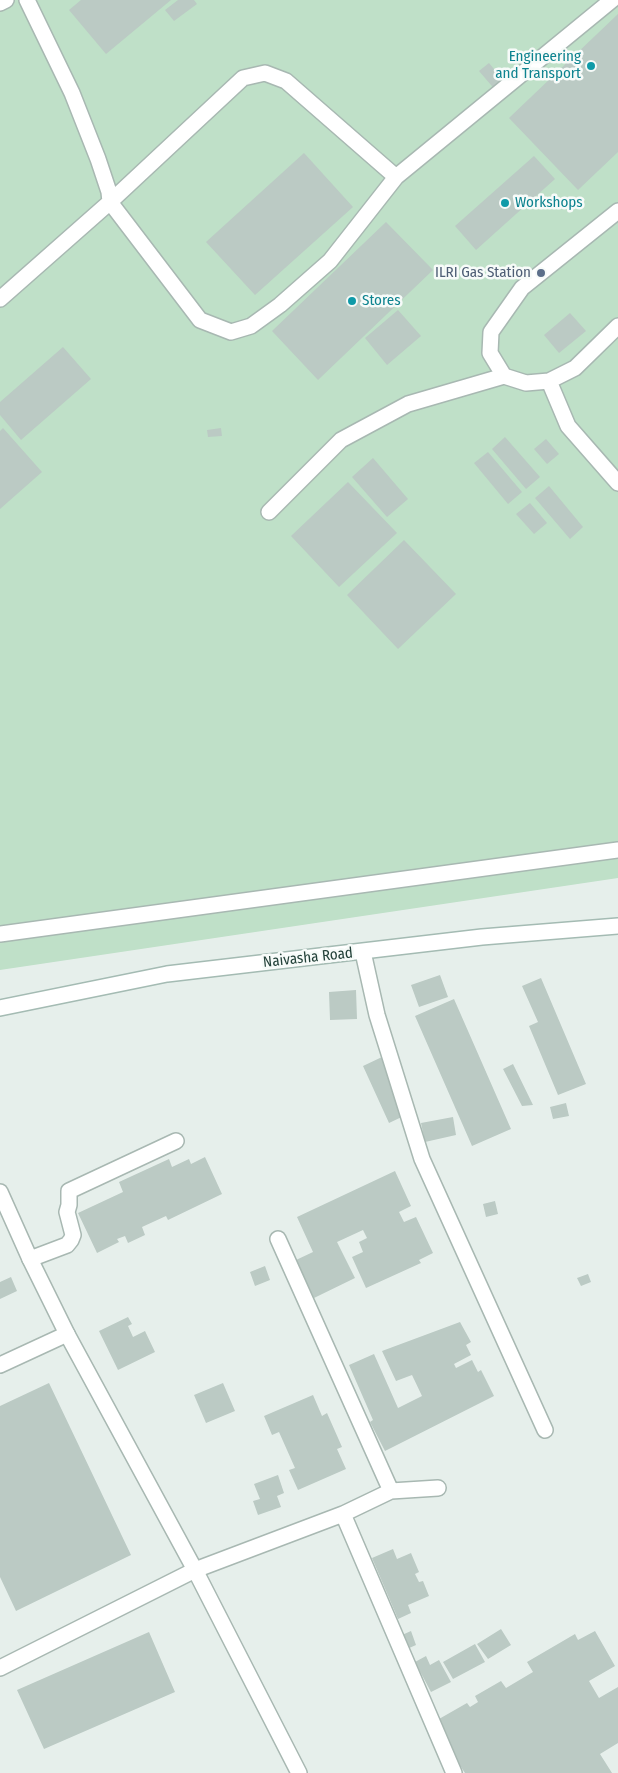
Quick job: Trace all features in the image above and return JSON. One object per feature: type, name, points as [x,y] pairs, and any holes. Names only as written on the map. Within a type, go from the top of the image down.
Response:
[{"type":"street","points":[[0,3],[6,0]]},
{"type":"street","points":[[26,0],[72,93],[98,159],[109,192],[110,202],[200,320],[231,332],[251,326],[280,305],[330,261],[396,177],[612,0]]},
{"type":"street","points":[[0,299],[110,202],[243,78],[265,73],[286,81],[396,177]]},
{"type":"street","points":[[504,376],[490,353],[491,332],[522,288],[618,211]]},
{"type":"street","points":[[269,512],[341,440],[408,404],[504,376],[526,383],[549,381],[575,368],[618,326]]},
{"type":"street","points":[[549,381],[568,426],[618,483]]},
{"type":"street","points":[[0,934],[618,850]]},
{"type":"street","name":"Naivasha Road","points":[[0,1008],[167,974],[482,937],[618,926]]},
{"type":"street","points":[[363,952],[377,1015],[422,1159],[545,1430]]},
{"type":"street","points":[[30,1259],[67,1245],[71,1240],[73,1235],[67,1212],[69,1205],[68,1191],[176,1141]]},
{"type":"street","points":[[0,1192],[67,1334],[195,1570],[299,1773]]},
{"type":"street","points":[[278,1238],[391,1491]]},
{"type":"street","points":[[0,1365],[67,1334]]},
{"type":"street","points":[[0,1668],[195,1570],[343,1514],[391,1491],[438,1488]]},
{"type":"street","points":[[343,1514],[454,1773]]},
{"type":"green space","points":[[0,0],[618,0],[618,878],[0,970]]},
{"type":"building","points":[[81,0],[171,0],[106,54],[69,10]]},
{"type":"building","points":[[178,0],[194,0],[197,4],[174,21],[165,10]]},
{"type":"building","name":"Engineering and Transport","points":[[618,14],[618,152],[578,190],[509,118]]},
{"type":"building","points":[[489,63],[507,85],[497,92],[479,71]]},
{"type":"building","points":[[304,153],[353,207],[255,295],[206,242]]},
{"type":"building","name":"Workshops","points":[[534,156],[555,179],[476,250],[455,226]]},
{"type":"building","name":"Stores","points":[[386,222],[433,270],[318,380],[272,331]]},
{"type":"building","points":[[398,310],[421,336],[387,365],[365,338]]},
{"type":"building","points":[[570,313],[586,331],[559,353],[544,335]]},
{"type":"building","points":[[63,347],[91,379],[21,440],[0,415],[0,402]]},
{"type":"building","points":[[3,428],[42,472],[0,509],[0,431]]},
{"type":"building","points":[[221,428],[222,436],[208,437],[207,430]]},
{"type":"building","points":[[505,437],[540,477],[526,489],[492,449]]},
{"type":"building","points":[[546,439],[559,454],[547,464],[534,449]]},
{"type":"building","points":[[488,452],[522,492],[508,504],[474,463]]},
{"type":"building","points":[[373,458],[408,499],[387,517],[352,477]]},
{"type":"building","points":[[348,482],[397,533],[339,587],[291,536]]},
{"type":"building","points":[[549,486],[583,527],[570,539],[535,498]]},
{"type":"building","points":[[530,503],[547,523],[534,534],[516,514]]},
{"type":"building","points":[[404,540],[456,594],[398,649],[347,595]]},
{"type":"building","points":[[440,975],[448,997],[419,1007],[411,985]]},
{"type":"building","points":[[541,978],[586,1084],[558,1095],[529,1026],[538,1022],[522,986]]},
{"type":"building","points":[[356,990],[357,1019],[330,1020],[329,992]]},
{"type":"building","points":[[454,999],[511,1129],[472,1146],[415,1016]]},
{"type":"building","points":[[382,1057],[408,1114],[389,1123],[363,1066]]},
{"type":"building","points":[[513,1064],[533,1105],[522,1106],[503,1069]]},
{"type":"building","points":[[566,1103],[569,1116],[553,1119],[550,1107]]},
{"type":"building","points":[[453,1117],[456,1135],[425,1142],[421,1123]]},
{"type":"building","points":[[205,1157],[222,1194],[168,1220],[166,1216],[142,1227],[145,1235],[128,1243],[125,1236],[117,1239],[119,1242],[97,1253],[78,1213],[123,1192],[119,1182],[169,1159],[172,1167],[189,1159],[191,1164]]},
{"type":"building","points":[[395,1171],[411,1206],[399,1212],[404,1222],[416,1217],[433,1253],[419,1260],[421,1263],[366,1288],[352,1257],[363,1252],[359,1242],[367,1238],[363,1230],[337,1242],[355,1278],[314,1298],[296,1260],[313,1252],[297,1217]]},
{"type":"building","points":[[495,1201],[498,1214],[486,1217],[483,1204]]},
{"type":"building","points":[[265,1266],[270,1280],[255,1286],[250,1272]]},
{"type":"building","points":[[588,1274],[591,1282],[581,1286],[577,1278]]},
{"type":"building","points":[[11,1277],[17,1291],[0,1299],[0,1282]]},
{"type":"building","points":[[128,1317],[132,1324],[128,1326],[133,1337],[145,1331],[155,1352],[118,1370],[99,1331]]},
{"type":"building","points":[[460,1322],[471,1342],[466,1345],[471,1355],[454,1364],[456,1368],[472,1360],[478,1372],[481,1370],[494,1396],[385,1451],[370,1422],[373,1420],[349,1365],[374,1354],[398,1408],[422,1396],[412,1375],[396,1381],[382,1351]]},
{"type":"building","points":[[49,1383],[131,1555],[16,1611],[0,1577],[0,1406]]},
{"type":"building","points":[[223,1383],[235,1411],[206,1423],[194,1395]]},
{"type":"building","points":[[313,1395],[322,1416],[327,1413],[342,1447],[337,1449],[346,1469],[298,1490],[289,1470],[295,1468],[279,1432],[272,1435],[264,1416]]},
{"type":"building","points":[[278,1475],[284,1493],[277,1496],[281,1507],[258,1515],[253,1501],[260,1499],[254,1484]]},
{"type":"building","points":[[393,1549],[397,1559],[411,1553],[419,1572],[415,1574],[419,1582],[423,1581],[429,1596],[408,1605],[411,1613],[398,1619],[372,1558]]},
{"type":"building","points":[[501,1629],[511,1645],[488,1659],[477,1644]]},
{"type":"building","points":[[411,1631],[416,1645],[407,1649],[402,1635]]},
{"type":"building","points":[[595,1631],[615,1666],[589,1681],[599,1698],[618,1687],[618,1743],[600,1754],[612,1773],[465,1773],[432,1723],[467,1703],[470,1707],[478,1702],[475,1696],[501,1681],[506,1688],[533,1672],[527,1662],[575,1634],[578,1640]]},
{"type":"building","points":[[149,1632],[175,1692],[44,1749],[17,1690]]},
{"type":"building","points":[[475,1644],[485,1662],[453,1679],[443,1662]]},
{"type":"building","points":[[426,1656],[430,1665],[439,1660],[451,1682],[431,1692],[415,1662]]},
{"type":"place","name":"Engineering and Transport","points":[[591,66]]},
{"type":"place","name":"Workshops","points":[[505,203]]},
{"type":"place","name":"ILRI Gas Station","points":[[541,273]]},
{"type":"place","name":"Stores","points":[[352,301]]}]
